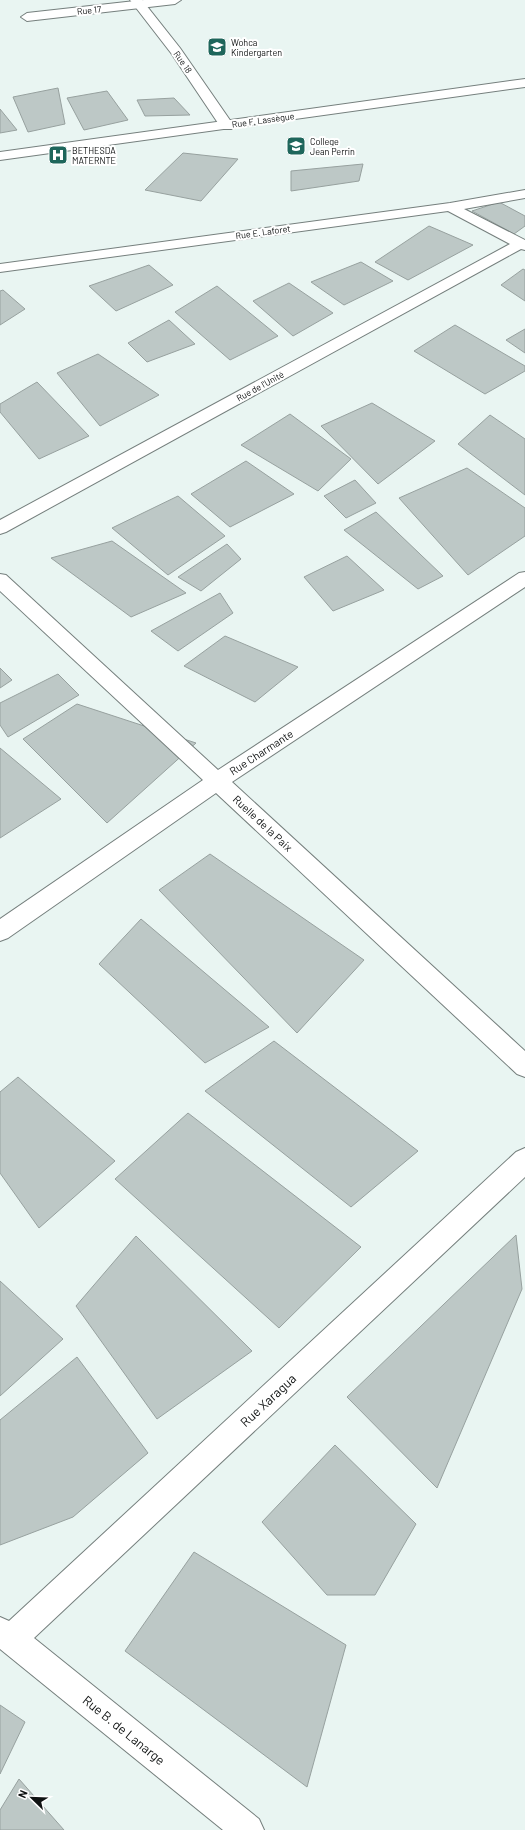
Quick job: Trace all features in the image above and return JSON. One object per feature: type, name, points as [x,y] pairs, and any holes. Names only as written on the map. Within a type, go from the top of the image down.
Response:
[{"type":"street","name":"Rue 17","points":[[27,17],[138,3],[175,0]]},
{"type":"street","name":"Rue 18","points":[[138,3],[176,51],[227,126]]},
{"type":"street","name":"Rue F. Lassègue","points":[[0,156],[227,126],[525,83]]},
{"type":"street","name":"Rue E. Laforet","points":[[0,268],[450,207],[525,194]]},
{"type":"street","points":[[450,207],[523,245]]},
{"type":"street","name":"Rue de l'Unité","points":[[0,528],[523,245]]},
{"type":"street","name":"Rue Charmante","points":[[0,931],[218,781],[525,578]]},
{"type":"street","name":"Ruelle de la Paix","points":[[0,580],[525,1066]]},
{"type":"street","name":"Rue Xaragua","points":[[6,1635],[525,1160]]},
{"type":"street","name":"Rue B. de Lanarge","points":[[6,1635],[248,1830]]},
{"type":"building","points":[[58,88],[65,124],[28,132],[13,97]]},
{"type":"building","points":[[107,91],[128,120],[84,130],[67,98]]},
{"type":"building","points":[[174,98],[190,115],[145,116],[137,100]]},
{"type":"building","points":[[0,109],[17,130],[0,133]]},
{"type":"building","points":[[183,153],[238,159],[201,201],[145,190]]},
{"type":"building","points":[[363,164],[359,181],[291,191],[291,171]]},
{"type":"building","points":[[499,202],[525,216],[525,226],[514,234],[472,211]]},
{"type":"building","points":[[429,226],[473,245],[408,280],[375,262]]},
{"type":"building","points":[[361,262],[393,281],[344,305],[311,282]]},
{"type":"building","points":[[149,265],[173,285],[116,311],[89,286]]},
{"type":"building","points":[[523,269],[525,270],[525,301],[501,285]]},
{"type":"building","points":[[289,283],[333,313],[293,336],[253,301]]},
{"type":"building","points":[[217,286],[278,336],[230,360],[175,312]]},
{"type":"building","points":[[3,290],[25,309],[0,325],[0,291]]},
{"type":"building","points":[[169,320],[195,344],[147,362],[128,343]]},
{"type":"building","points":[[455,325],[525,366],[525,371],[485,394],[414,351]]},
{"type":"building","points":[[525,329],[525,353],[506,340]]},
{"type":"building","points":[[98,354],[159,395],[100,426],[57,373]]},
{"type":"building","points":[[37,382],[89,436],[39,459],[0,412],[0,404]]},
{"type":"building","points":[[372,403],[435,441],[378,484],[321,426]]},
{"type":"building","points":[[290,414],[351,459],[318,491],[241,445]]},
{"type":"building","points":[[490,415],[525,439],[525,495],[458,444]]},
{"type":"building","points":[[246,461],[294,494],[230,527],[191,494]]},
{"type":"building","points":[[467,468],[525,508],[525,536],[468,575],[399,498]]},
{"type":"building","points":[[355,480],[376,503],[346,518],[324,496]]},
{"type":"building","points":[[178,496],[225,536],[168,575],[112,528]]},
{"type":"building","points":[[376,512],[443,576],[418,589],[344,530]]},
{"type":"building","points":[[112,541],[186,593],[131,617],[51,558]]},
{"type":"building","points":[[227,544],[241,559],[201,591],[178,577]]},
{"type":"building","points":[[347,556],[384,590],[333,611],[304,577]]},
{"type":"building","points":[[220,593],[233,613],[178,651],[151,631]]},
{"type":"building","points":[[225,636],[298,667],[255,702],[184,666]]},
{"type":"building","points":[[0,668],[12,680],[0,688]]},
{"type":"building","points":[[58,674],[79,695],[8,737],[0,725],[0,703]]},
{"type":"building","points":[[77,704],[196,743],[107,823],[23,739]]},
{"type":"building","points":[[0,748],[61,799],[0,838]]},
{"type":"building","points":[[210,854],[364,960],[297,1033],[159,890]]},
{"type":"building","points":[[141,919],[269,1027],[205,1063],[99,964]]},
{"type":"building","points":[[274,1041],[418,1151],[351,1207],[205,1091]]},
{"type":"building","points":[[18,1077],[115,1161],[39,1228],[0,1173],[0,1092]]},
{"type":"building","points":[[188,1113],[361,1247],[279,1328],[115,1179]]},
{"type":"building","points":[[516,1235],[522,1289],[437,1488],[347,1397]]},
{"type":"building","points":[[136,1236],[252,1351],[157,1419],[76,1306]]},
{"type":"building","points":[[0,1281],[63,1339],[0,1396]]},
{"type":"building","points":[[77,1357],[148,1453],[73,1517],[0,1545],[0,1420]]},
{"type":"building","points":[[335,1445],[416,1524],[375,1595],[327,1595],[262,1522]]},
{"type":"building","points":[[194,1552],[346,1645],[307,1787],[125,1651]]},
{"type":"building","points":[[0,1705],[25,1722],[0,1774]]},
{"type":"building","points":[[19,1779],[64,1830],[0,1830],[0,1810]]},
{"type":"place","name":"Wohca Kindergarten","points":[[217,47]]},
{"type":"place","name":"College Jean Perrin","points":[[296,146]]},
{"type":"place","name":"BETHESDA MATERNTE","points":[[58,155]]}]
